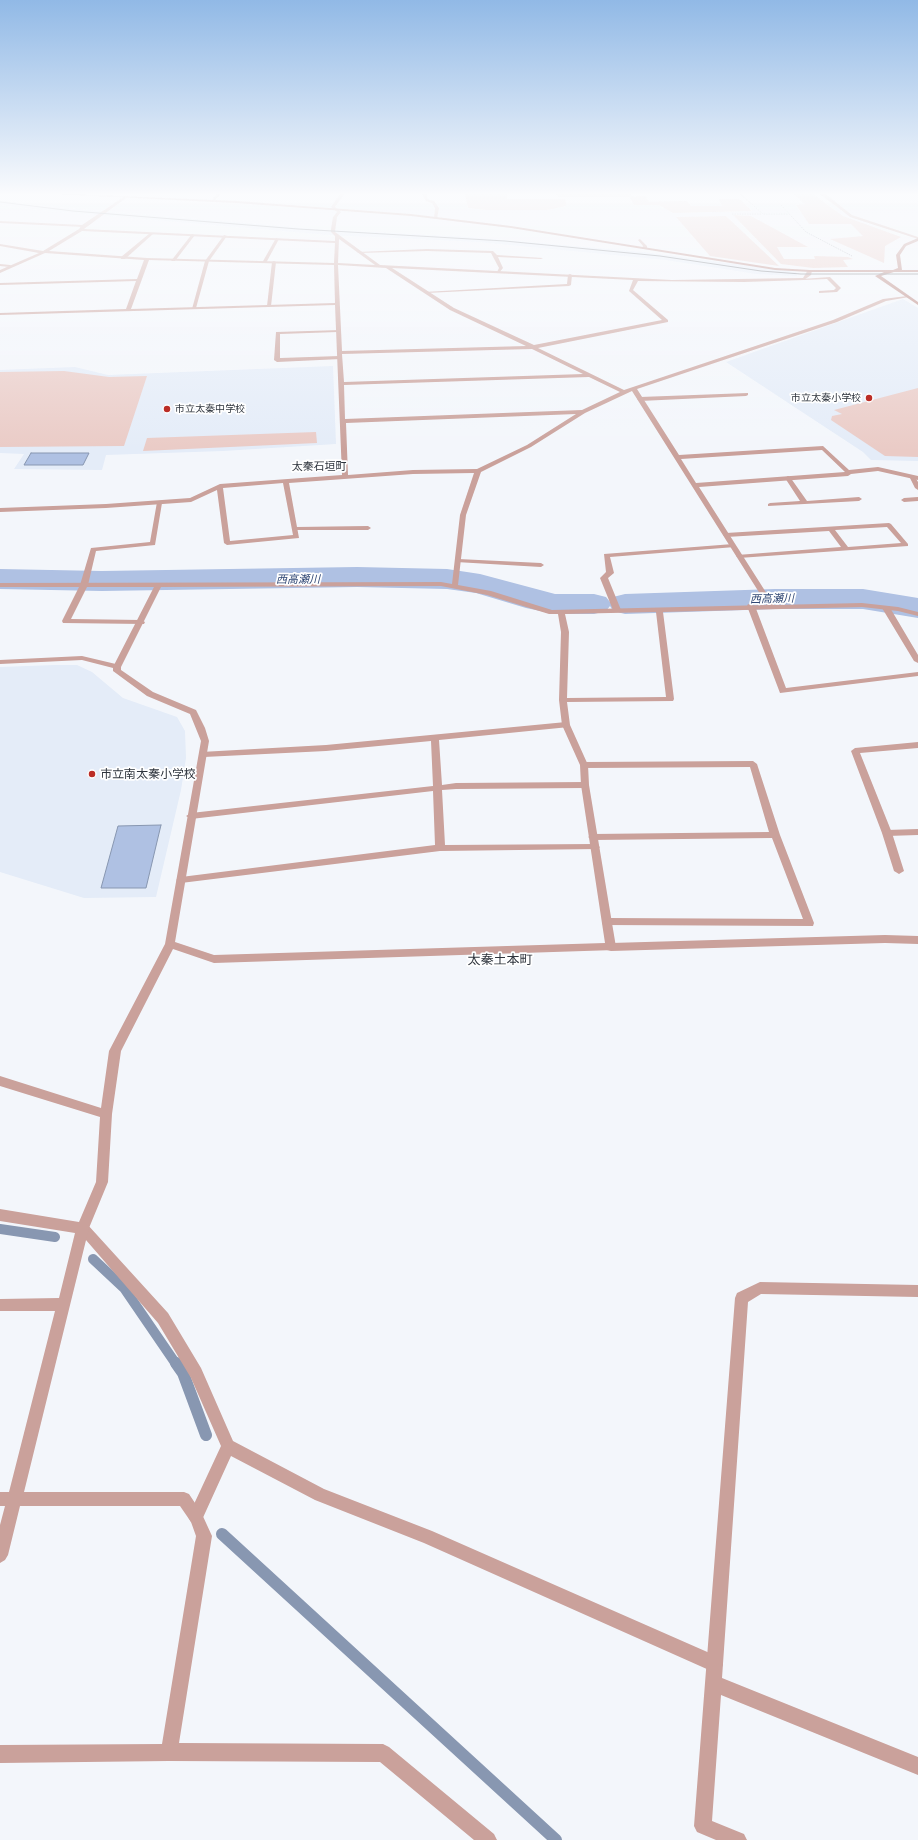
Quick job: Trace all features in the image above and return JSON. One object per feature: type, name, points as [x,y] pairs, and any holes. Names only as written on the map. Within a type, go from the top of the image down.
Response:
[{"type":"main road","points":[[881,279],[918,304]]},
{"type":"street","points":[[194,308],[202,279]]},
{"type":"street","points":[[269,306],[272,279]]},
{"type":"street","points":[[337,279],[345,476]]},
{"type":"street","points":[[405,279],[452,310],[533,346],[624,392]]},
{"type":"street","points":[[426,292],[569,285],[570,279]]},
{"type":"street","points":[[338,331],[278,333],[277,360],[339,355],[533,346],[666,321],[631,290],[636,279],[744,281],[807,279]]},
{"type":"street","points":[[821,292],[835,291],[839,288],[829,279]]},
{"type":"street","points":[[0,284],[140,280],[128,310]]},
{"type":"street","points":[[0,510],[159,503],[191,500],[220,486],[413,472],[478,471],[529,446],[583,412],[624,392],[835,321],[885,300],[907,297]]},
{"type":"street","points":[[0,314],[338,304]]},
{"type":"street","points":[[340,384],[591,375]]},
{"type":"street","points":[[634,389],[771,606]]},
{"type":"street","points":[[640,399],[746,394]]},
{"type":"street","points":[[342,421],[583,412]]},
{"type":"street","points":[[676,457],[823,448],[848,472]]},
{"type":"street","points":[[694,485],[848,474],[848,472],[878,469],[915,478],[918,488]]},
{"type":"street","points":[[456,582],[463,515],[478,471]]},
{"type":"street","points":[[788,478],[805,502]]},
{"type":"street","points":[[220,486],[227,543],[297,537],[286,481]]},
{"type":"street","points":[[770,505],[859,499]]},
{"type":"street","points":[[904,500],[918,499]]},
{"type":"street","points":[[141,622],[66,622],[84,585],[93,549],[153,544],[159,503]]},
{"type":"street","points":[[726,535],[889,525],[906,545],[739,556]]},
{"type":"street","points":[[296,529],[368,528]]},
{"type":"street","points":[[831,529],[846,549]]},
{"type":"street","points":[[617,610],[604,578],[610,573],[606,555],[733,546]]},
{"type":"street","points":[[458,561],[541,565]]},
{"type":"street","points":[[0,585],[441,584],[456,582],[552,612],[659,610],[752,606],[862,605],[918,614]]},
{"type":"street","points":[[0,1555],[7,1498],[64,1304],[83,1228],[102,1182],[106,1114],[115,1051],[170,944],[191,816],[204,754],[205,741],[202,728],[192,712],[150,694],[116,671],[158,585]]},
{"type":"street","points":[[752,606],[783,691],[918,674]]},
{"type":"street","points":[[886,608],[918,661]]},
{"type":"street","points":[[563,700],[670,699],[659,610]]},
{"type":"street","points":[[561,612],[565,632],[563,700],[566,725],[584,764],[585,785],[611,947]]},
{"type":"street","points":[[0,662],[82,658],[117,667]]},
{"type":"street","points":[[204,754],[326,748],[566,725]]},
{"type":"street","points":[[435,738],[440,848]]},
{"type":"street","points":[[899,871],[855,751],[918,745]]},
{"type":"street","points":[[584,764],[753,764],[775,835],[809,923],[607,922]]},
{"type":"street","points":[[191,816],[438,787],[585,785]]},
{"type":"street","points":[[886,833],[918,832]]},
{"type":"street","points":[[594,837],[775,835]]},
{"type":"street","points":[[181,880],[440,848],[595,847]]},
{"type":"street","points":[[170,944],[214,959],[611,947],[918,940]]},
{"type":"street","points":[[0,1081],[106,1114]]},
{"type":"street","points":[[0,1215],[83,1228],[163,1318],[196,1373],[228,1446],[320,1495],[427,1536],[715,1664]]},
{"type":"street","points":[[738,1840],[703,1826],[742,1298],[760,1288],[918,1291]]},
{"type":"street","points":[[0,1305],[64,1304]]},
{"type":"street","points":[[196,1518],[228,1446]]},
{"type":"street","points":[[7,1498],[184,1499],[196,1518],[204,1536],[168,1752]]},
{"type":"street","points":[[713,1683],[918,1766]]},
{"type":"street","points":[[0,1754],[168,1752],[383,1753],[488,1840]]},
{"type":"shaded area","points":[[903,299],[918,308],[918,461],[871,460],[863,452],[726,362]]},
{"type":"shaded area","name":"市立太秦中学校","points":[[333,366],[336,444],[223,451],[106,455],[102,470],[14,469],[24,454],[0,453],[0,370],[75,367],[108,375]]},
{"type":"shaded area","points":[[64,371],[109,377],[147,376],[124,446],[0,447],[0,372]]},
{"type":"shaded area","points":[[918,388],[918,457],[885,456],[831,420],[832,416],[842,414],[834,410]]},
{"type":"shaded area","points":[[316,432],[317,443],[143,451],[147,438]]},
{"type":"shaded area","name":"市立南太秦小学校","points":[[77,665],[92,672],[123,698],[177,717],[185,731],[186,758],[181,790],[156,897],[84,898],[0,872],[0,667]]},
{"type":"water","points":[[31,453],[89,453],[83,465],[24,465]]},
{"type":"water","points":[[161,825],[146,888],[101,888],[118,826]]},
{"type":"waterway","name":"西高瀬川","points":[[0,579],[102,581],[357,577],[447,579],[480,584],[538,601],[555,604],[594,604]]},
{"type":"waterway","name":"西高瀬川","points":[[625,604],[775,599],[863,599],[918,608]]},
{"type":"waterway","points":[[0,1229],[55,1237]]},
{"type":"waterway","points":[[93,1259],[124,1288],[176,1364]]},
{"type":"waterway","points":[[176,1363],[183,1373],[206,1435]]},
{"type":"waterway","points":[[222,1534],[556,1840]]},
{"type":"place","name":"市立太秦小学校","points":[[869,398]]},
{"type":"place","name":"市立太秦中学校","points":[[167,409]]},
{"type":"place","name":"市立南太秦小学校","points":[[92,774]]},
{"type":"district","name":"太秦石垣町","points":[[319,467]]},
{"type":"district","name":"太秦土本町","points":[[500,960]]}]
